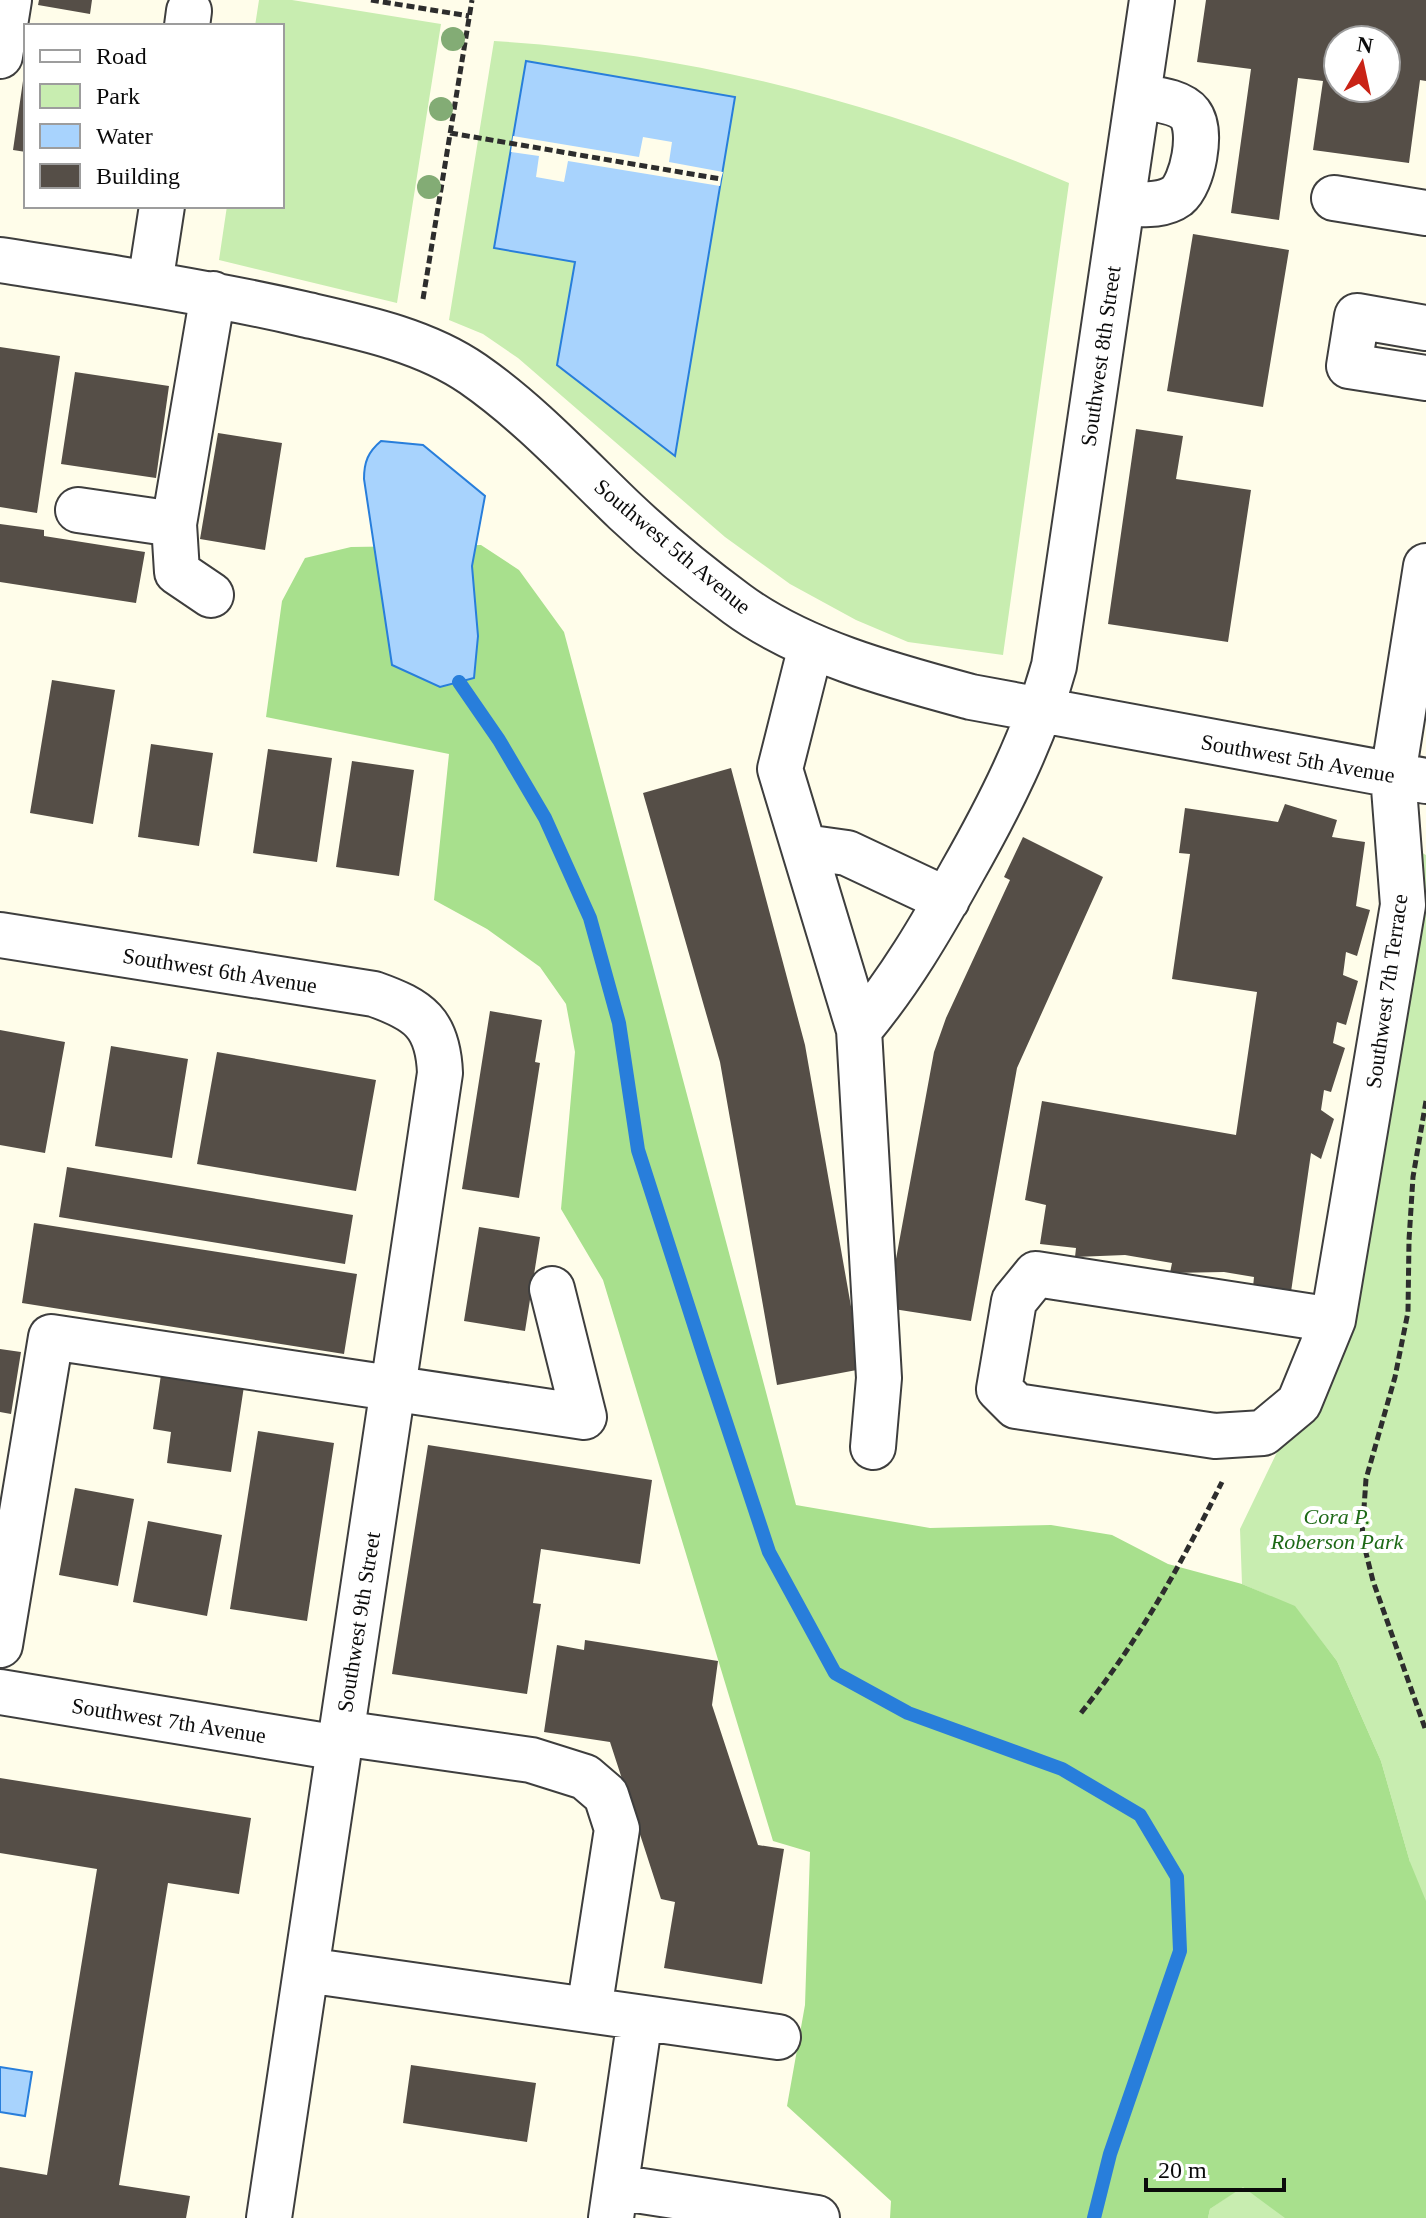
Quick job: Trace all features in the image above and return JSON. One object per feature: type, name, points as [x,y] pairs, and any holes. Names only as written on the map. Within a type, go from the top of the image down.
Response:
[{"type":"street","points":[[0,56],[9,0]]},
{"type":"street","name":"Southwest 8th Street","points":[[859,1030],[924,942],[990,823],[1042,710],[1054,666],[1152,0]]},
{"type":"street","points":[[1122,204],[1159,204],[1178,195],[1189,176],[1196,151],[1196,127],[1189,113],[1170,103],[1138,96]]},
{"type":"street","points":[[1334,198],[1426,213]]},
{"type":"street","points":[[150,284],[162,208]]},
{"type":"street","name":"Southwest 5th Avenue","points":[[0,260],[213,294],[370,329],[432,353],[472,373],[536,425],[629,515],[738,605],[811,646],[897,677],[971,697],[1410,778]]},
{"type":"street","points":[[211,595],[177,572],[174,524],[213,294]]},
{"type":"street","points":[[1426,328],[1357,316],[1349,366],[1426,378]]},
{"type":"street","points":[[78,510],[174,524]]},
{"type":"street","name":"Southwest 7th Terrace","points":[[1263,1433],[1299,1403],[1333,1320],[1403,905],[1426,566]]},
{"type":"street","points":[[811,646],[780,769],[859,1030],[878,1348],[879,1378],[873,1447]]},
{"type":"street","points":[[804,847],[847,853],[947,900]]},
{"type":"street","name":"Southwest 6th Avenue","points":[[0,935],[374,994],[405,1005],[430,1028]]},
{"type":"street","name":"Southwest 9th Street","points":[[269,2218],[440,1073],[439,1049],[430,1028]]},
{"type":"street","points":[[1263,1433],[1215,1436],[1016,1406],[999,1389],[1014,1301],[1036,1274],[1333,1320]]},
{"type":"street","points":[[0,1645],[51,1337],[584,1417],[552,1289]]},
{"type":"street","name":"Southwest 7th Avenue","points":[[0,1692],[340,1740],[531,1760],[585,1777],[606,1795],[617,1829],[589,2010]]},
{"type":"street","points":[[306,1970],[778,2037]]},
{"type":"street","points":[[640,2018],[613,2202],[817,2218]]},
{"type":"path","points":[[371,0],[469,16]]},
{"type":"path","points":[[420,307],[472,0]]},
{"type":"path","points":[[450,133],[721,179]]},
{"type":"path","points":[[1426,1101],[1413,1177],[1408,1312],[1395,1377],[1366,1479],[1362,1537],[1373,1581],[1426,1731]]},
{"type":"path","points":[[1081,1713],[1152,1614],[1227,1471],[1263,1433]]},
{"type":"green space","points":[[259,0],[292,0],[441,24],[397,303],[219,260],[227,208],[284,208],[284,24],[255,24]]},
{"type":"green space","points":[[494,41],[642,57],[788,87],[930,130],[1069,183],[1003,655],[908,642],[856,620],[790,584],[725,537],[518,358],[483,334],[449,320]]},
{"type":"green space","points":[[481,545],[519,570],[564,632],[796,1505],[930,1528],[1051,1525],[1112,1535],[1168,1564],[1242,1584],[1295,1606],[1337,1661],[1381,1761],[1410,1862],[1426,1901],[1426,2218],[1285,2218],[1243,2187],[1210,2209],[1208,2218],[890,2218],[891,2201],[787,2106],[805,2005],[810,1852],[773,1841],[603,1280],[561,1209],[575,1052],[566,1004],[540,967],[487,929],[434,900],[449,754],[266,717],[282,601],[305,558],[351,547]]},
{"type":"green space","name":"Cora P. Roberson Park","points":[[1413,848],[1426,855],[1426,2218],[1208,2218],[1210,2209],[1243,2186],[1410,1862],[1381,1761],[1337,1661],[1295,1607],[1242,1584],[1240,1529],[1278,1450],[1323,1406],[1355,1309]]},
{"type":"water","points":[[526,61],[735,97],[675,456],[557,365],[575,262],[494,248]]},
{"type":"water","points":[[381,441],[423,445],[485,496],[472,566],[478,636],[474,678],[440,687],[392,665],[364,479],[368,458]]},
{"type":"water","points":[[0,2067],[32,2072],[25,2116],[0,2112]]},
{"type":"pier","points":[[513,136],[639,157],[643,137],[672,142],[669,162],[723,172],[720,186],[568,161],[564,182],[536,177],[539,156],[511,152]]},
{"type":"building","points":[[39,0],[92,0],[90,14],[38,5]]},
{"type":"building","points":[[1206,0],[1426,0],[1426,81],[1420,80],[1409,163],[1313,150],[1322,88],[1322,104],[1402,104],[1402,24],[1322,24],[1322,81],[1298,78],[1279,220],[1231,213],[1251,69],[1197,62]]},
{"type":"building","points":[[24,74],[24,152],[13,150]]},
{"type":"building","points":[[1193,234],[1289,250],[1263,407],[1167,391]]},
{"type":"building","points":[[0,347],[60,356],[37,513],[0,507]]},
{"type":"building","points":[[75,372],[169,386],[156,478],[61,464]]},
{"type":"building","points":[[1136,429],[1183,436],[1176,479],[1251,490],[1228,642],[1108,624]]},
{"type":"building","points":[[218,433],[282,443],[265,550],[200,539]]},
{"type":"building","points":[[0,524],[44,530],[44,536],[145,552],[136,603],[0,582]]},
{"type":"building","points":[[52,680],[115,690],[93,824],[30,813]]},
{"type":"building","points":[[151,744],[213,753],[199,846],[138,837]]},
{"type":"building","points":[[268,749],[332,758],[317,862],[253,853]]},
{"type":"building","points":[[352,761],[414,770],[399,876],[336,867]]},
{"type":"building","points":[[731,768],[805,1045],[862,1369],[777,1385],[720,1062],[643,793]]},
{"type":"building","points":[[1285,804],[1337,820],[1332,837],[1365,842],[1356,906],[1370,910],[1357,956],[1346,952],[1343,975],[1358,981],[1346,1025],[1337,1022],[1333,1043],[1345,1048],[1331,1092],[1324,1090],[1321,1110],[1334,1119],[1321,1159],[1311,1153],[1291,1292],[1253,1287],[1254,1277],[1224,1272],[1170,1273],[1172,1263],[1125,1255],[1075,1257],[1076,1248],[1040,1244],[1046,1205],[1025,1200],[1042,1101],[1236,1135],[1257,992],[1172,979],[1190,854],[1179,853],[1185,808],[1278,822]]},
{"type":"building","points":[[1023,837],[1103,877],[1017,1068],[971,1321],[887,1308],[934,1052],[946,1018],[1010,880],[1004,877]]},
{"type":"building","points":[[490,1011],[542,1020],[535,1062],[540,1063],[519,1198],[462,1189]]},
{"type":"building","points":[[0,1030],[65,1042],[45,1153],[0,1145]]},
{"type":"building","points":[[111,1046],[188,1059],[172,1158],[95,1146]]},
{"type":"building","points":[[217,1052],[376,1080],[356,1191],[197,1164]]},
{"type":"building","points":[[67,1167],[353,1215],[345,1264],[59,1217]]},
{"type":"building","points":[[34,1223],[357,1274],[344,1354],[22,1303]]},
{"type":"building","points":[[479,1227],[540,1237],[525,1331],[464,1321]]},
{"type":"building","points":[[0,1349],[21,1352],[11,1414],[0,1412]]},
{"type":"building","points":[[163,1361],[246,1373],[231,1472],[167,1463],[171,1432],[153,1429]]},
{"type":"building","points":[[258,1431],[334,1443],[307,1621],[230,1609]]},
{"type":"building","points":[[428,1445],[652,1480],[640,1564],[541,1549],[533,1603],[541,1604],[527,1694],[392,1674]]},
{"type":"building","points":[[75,1488],[134,1499],[118,1586],[59,1575]]},
{"type":"building","points":[[148,1521],[222,1535],[207,1616],[133,1602]]},
{"type":"building","points":[[585,1640],[718,1661],[712,1705],[758,1845],[784,1849],[762,1984],[664,1968],[675,1902],[661,1899],[610,1742],[544,1732],[557,1645],[584,1650]]},
{"type":"building","points":[[0,1778],[251,1818],[239,1894],[168,1883],[119,2185],[190,2196],[186,2218],[0,2218],[0,2167],[47,2175],[97,1869],[0,1853]]},
{"type":"building","points":[[411,2065],[536,2083],[527,2142],[403,2123]]},
{"type":"waterway","points":[[459,682],[499,740],[545,818],[590,918],[619,1023],[638,1150],[708,1368],[769,1552],[835,1673],[908,1713],[1062,1769],[1140,1815],[1177,1877],[1180,1951],[1110,2154],[1094,2218]]}]
